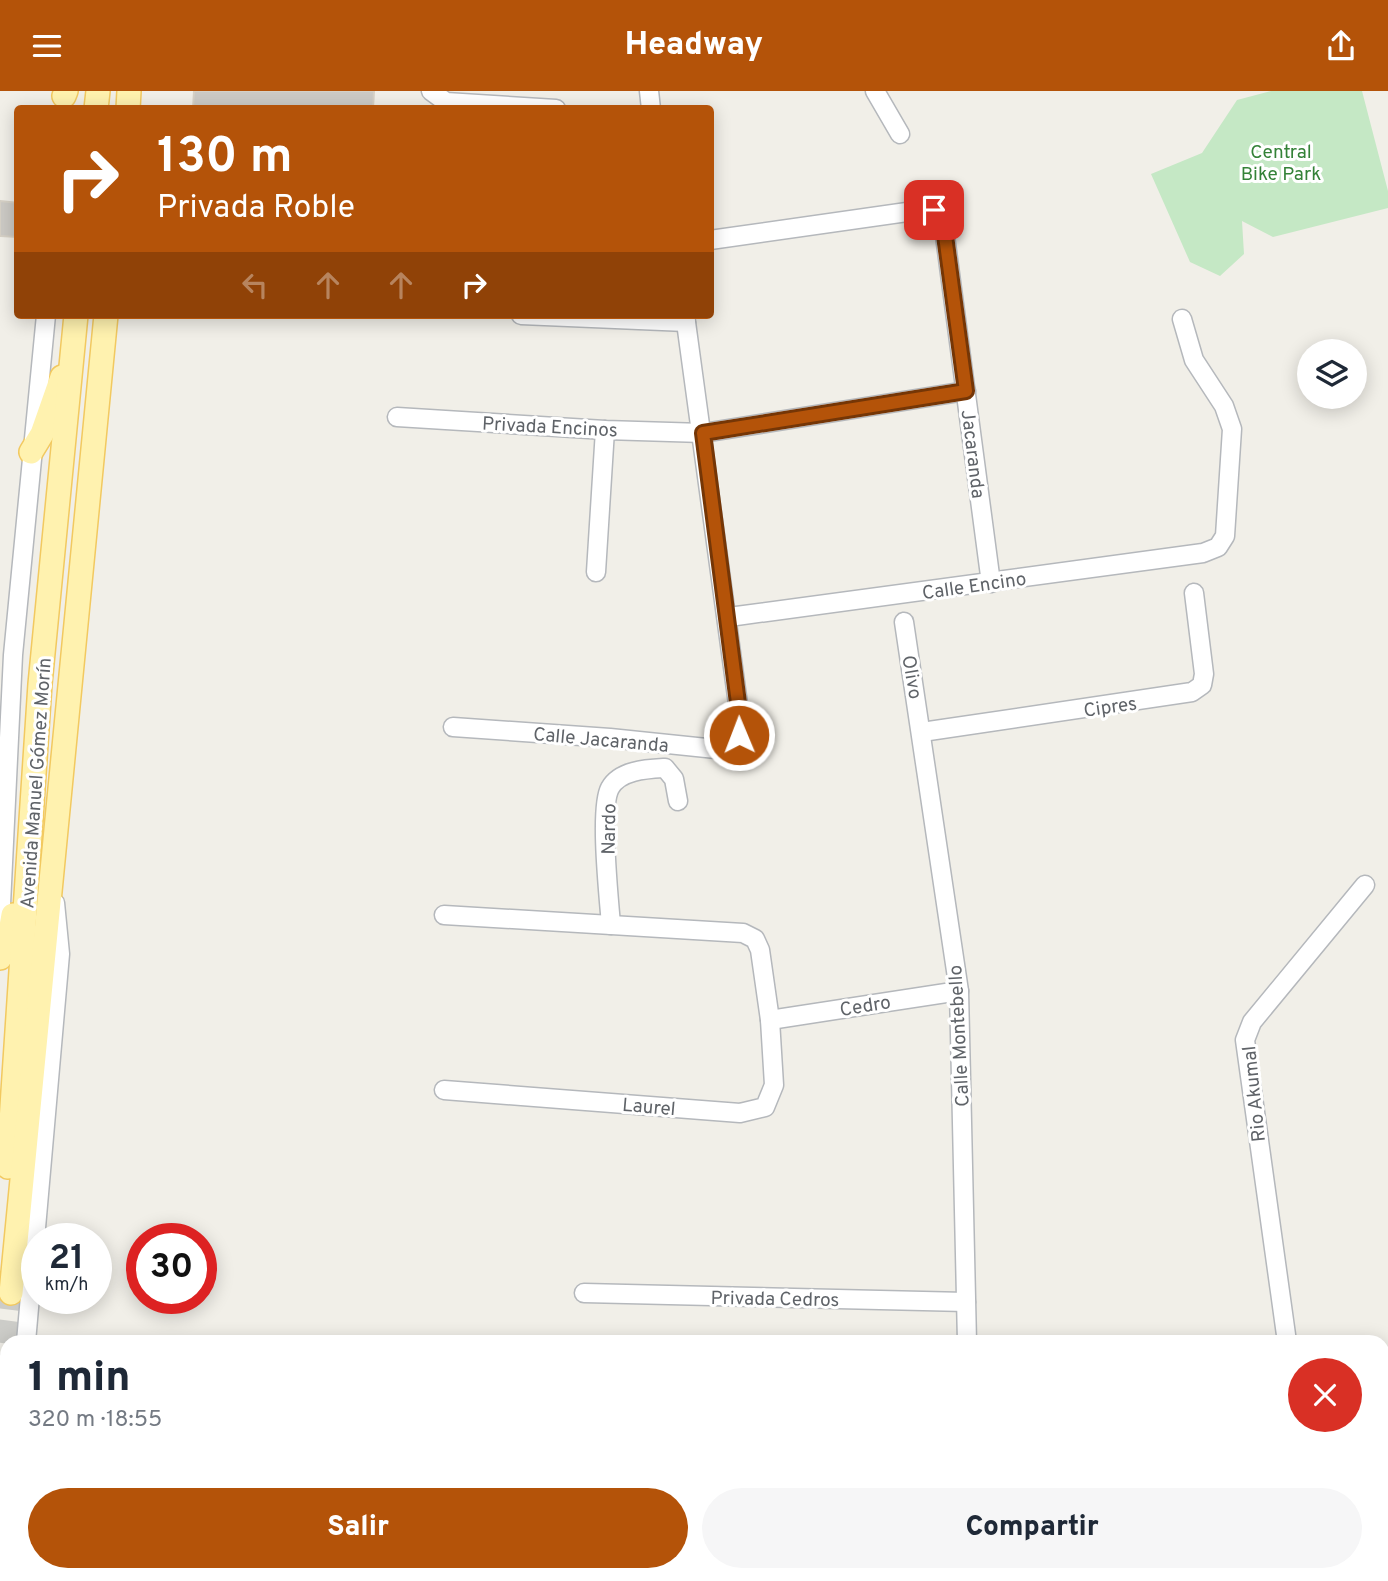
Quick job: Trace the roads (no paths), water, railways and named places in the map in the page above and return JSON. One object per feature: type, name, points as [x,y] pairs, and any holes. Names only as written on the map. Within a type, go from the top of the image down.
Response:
[{"type":"main road","name":"Avenida Manuel Gómez Morín","points":[[0,1252],[41,671],[76,319]]},
{"type":"main road","name":"Avenida Manuel Gómez Morín","points":[[11,1293],[106,319]]},
{"type":"main road","points":[[31,452],[42,434],[63,374],[72,363]]},
{"type":"main road","points":[[0,958],[8,944],[19,877],[30,852]]},
{"type":"street","points":[[431,91],[446,102],[493,105]]},
{"type":"street","points":[[875,91],[900,134]]},
{"type":"street","name":"Jacaranda","points":[[714,239],[928,209],[938,212],[943,221],[991,583]]},
{"type":"street","name":"Avenida Manuel Gómez Morín","points":[[0,925],[13,655],[46,319]]},
{"type":"street","name":"Calle Jacaranda","points":[[453,727],[610,738],[716,749],[734,743],[741,726],[729,617],[686,319]]},
{"type":"street","name":"Calle Encino","points":[[729,617],[1203,553],[1218,547],[1225,536],[1228,518],[1231,429],[1224,406],[1194,360],[1182,320]]},
{"type":"street","name":"Privada Encinos","points":[[397,417],[605,430],[703,433],[966,391]]},
{"type":"street","points":[[596,572],[605,430]]},
{"type":"street","name":"Cipres","points":[[922,732],[1192,692],[1202,685],[1204,674],[1194,593]]},
{"type":"street","name":"Olivo","points":[[904,622],[922,732]]},
{"type":"street","name":"Calle Montebello","points":[[922,732],[959,991],[967,1335]]},
{"type":"street","name":"Nardo","points":[[611,925],[606,814],[610,788],[622,777],[644,769],[665,768],[674,779],[678,801]]},
{"type":"street","name":"Rio Akumal","points":[[1286,1335],[1245,1040],[1252,1022],[1365,885]]},
{"type":"street","name":"Avenida Manuel Gómez Morín","points":[[27,1335],[60,954],[52,886]]},
{"type":"street","points":[[444,915],[743,933],[755,939],[760,950],[770,1020]]},
{"type":"street","name":"Cedro","points":[[770,1020],[959,991]]},
{"type":"street","name":"Laurel","points":[[444,1090],[704,1111],[758,1111],[770,1099],[774,1085],[770,1020]]},
{"type":"street","name":"Privada Cedros","points":[[584,1293],[966,1302]]},
{"type":"tunnel","points":[[6,1335],[11,1293]]},
{"type":"park label","name":"Central Bike Park","points":[[1281,162]]}]
